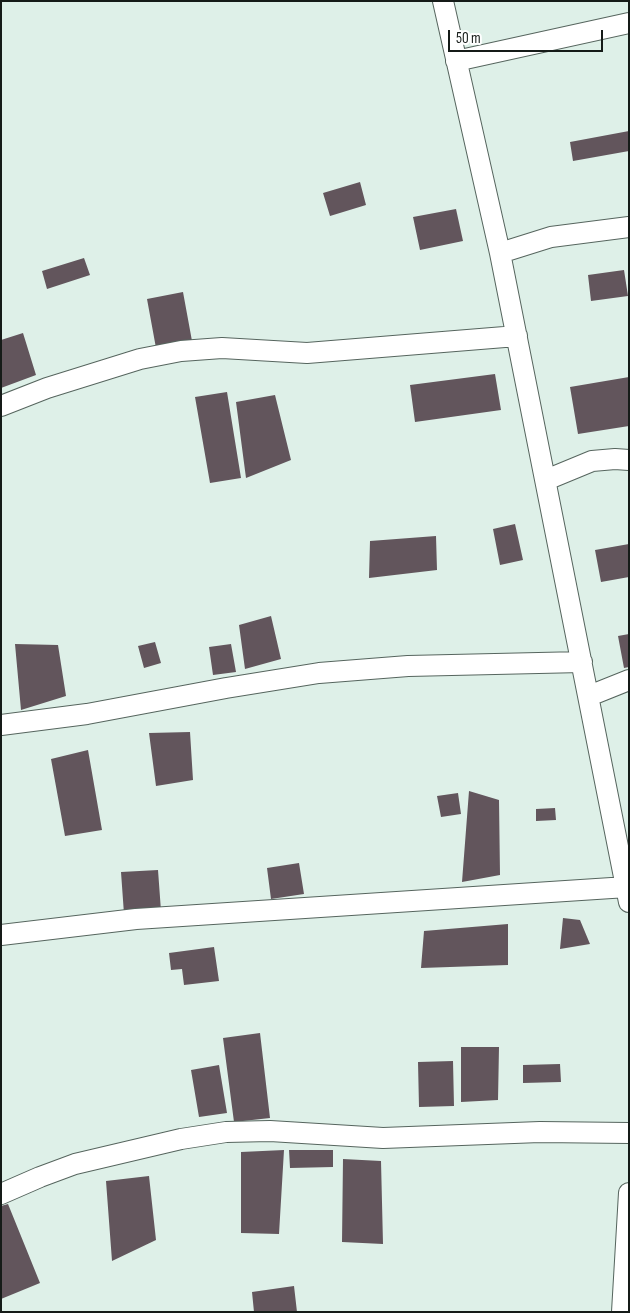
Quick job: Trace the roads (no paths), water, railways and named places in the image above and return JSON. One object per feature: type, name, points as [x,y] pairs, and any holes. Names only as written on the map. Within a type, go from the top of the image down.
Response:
[{"type":"street","points":[[1,935],[155,918],[628,895],[517,336],[443,1]]},
{"type":"street","points":[[456,61],[629,23]]},
{"type":"street","points":[[500,254],[551,237],[629,226]]},
{"type":"street","points":[[1,406],[47,388],[140,359],[181,351],[222,348],[307,353],[517,336]]},
{"type":"street","points":[[546,480],[592,461],[629,460]]},
{"type":"street","points":[[1,725],[87,714],[226,688],[319,674],[408,666],[582,662]]},
{"type":"street","points":[[589,696],[629,680]]},
{"type":"street","points":[[1,1194],[76,1164],[181,1139],[226,1132],[270,1131],[383,1138],[540,1132],[629,1132]]},
{"type":"street","points":[[622,1312],[629,1193]]}]
